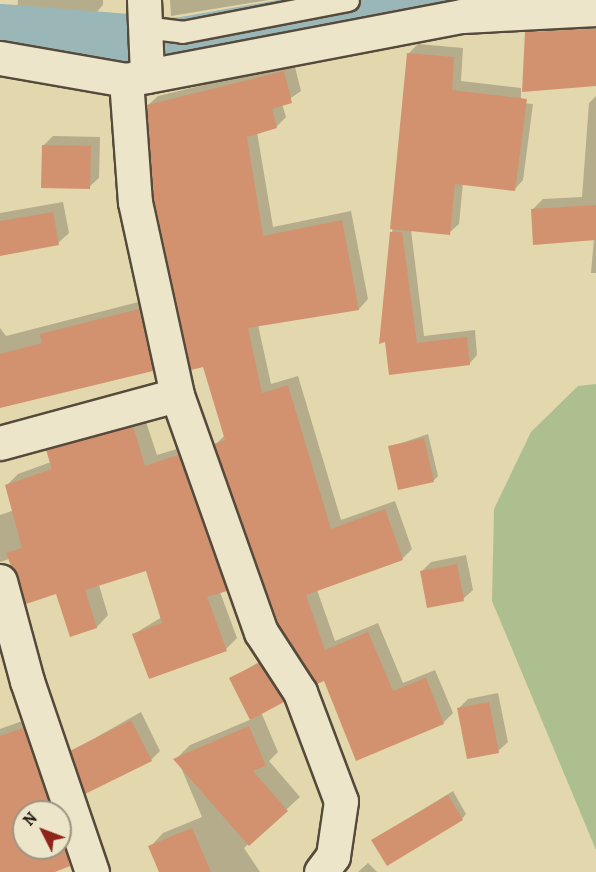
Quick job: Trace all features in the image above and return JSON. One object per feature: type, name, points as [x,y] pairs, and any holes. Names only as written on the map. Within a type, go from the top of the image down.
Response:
[{"type":"street","points":[[0,58],[140,77],[462,16],[547,6],[596,9]]},
{"type":"street","points":[[144,13],[135,202],[177,395],[261,632],[300,692],[341,801],[333,856],[321,872]]},
{"type":"street","points":[[0,442],[177,395]]},
{"type":"street","points":[[0,581],[13,686],[92,872]]},
{"type":"lane","points":[[144,13],[182,32],[348,0]]},
{"type":"green space","points":[[596,384],[596,850],[492,601],[494,509],[531,432],[578,386]]},
{"type":"building","points":[[596,29],[596,86],[522,92],[525,32]]},
{"type":"building","points":[[407,53],[454,57],[452,90],[527,99],[515,191],[455,184],[450,235],[390,229]]},
{"type":"building","points":[[284,71],[292,103],[272,109],[277,128],[247,137],[263,236],[342,220],[359,310],[248,328],[262,393],[288,385],[331,529],[385,509],[403,560],[306,595],[325,650],[368,632],[393,691],[426,678],[444,724],[356,761],[324,681],[317,684],[279,625],[214,444],[225,440],[203,367],[191,370],[154,199],[147,105]]},
{"type":"building","points":[[42,145],[91,146],[90,189],[41,188]]},
{"type":"building","points":[[596,205],[596,240],[533,245],[531,209]]},
{"type":"building","points":[[53,212],[59,245],[0,256],[0,221]]},
{"type":"building","points":[[390,232],[402,232],[417,343],[467,337],[470,365],[389,375],[385,342],[379,344]]},
{"type":"building","points":[[139,309],[153,371],[0,408],[0,354],[42,343],[40,334]]},
{"type":"building","points":[[133,426],[145,466],[178,455],[227,591],[207,597],[227,651],[149,679],[132,634],[162,623],[146,571],[85,590],[97,628],[70,637],[56,594],[26,604],[6,553],[22,548],[5,485],[52,469],[46,450]]},
{"type":"building","points":[[424,438],[434,482],[398,490],[388,446]]},
{"type":"building","points":[[457,564],[464,601],[427,608],[420,571]]},
{"type":"building","points":[[259,663],[284,702],[250,720],[229,678]]},
{"type":"building","points":[[489,702],[499,753],[467,759],[457,708]]},
{"type":"building","points":[[131,720],[152,761],[85,794],[70,751]]},
{"type":"building","points":[[249,726],[266,766],[253,771],[288,811],[249,846],[173,759]]},
{"type":"building","points":[[23,728],[48,800],[12,800],[12,860],[68,860],[70,866],[55,872],[0,872],[0,736]]},
{"type":"building","points":[[448,795],[463,820],[387,866],[371,840]]},
{"type":"building","points":[[192,828],[211,872],[159,872],[148,846]]},
{"type":"waterway","points":[[0,35],[177,49],[459,0]]}]
